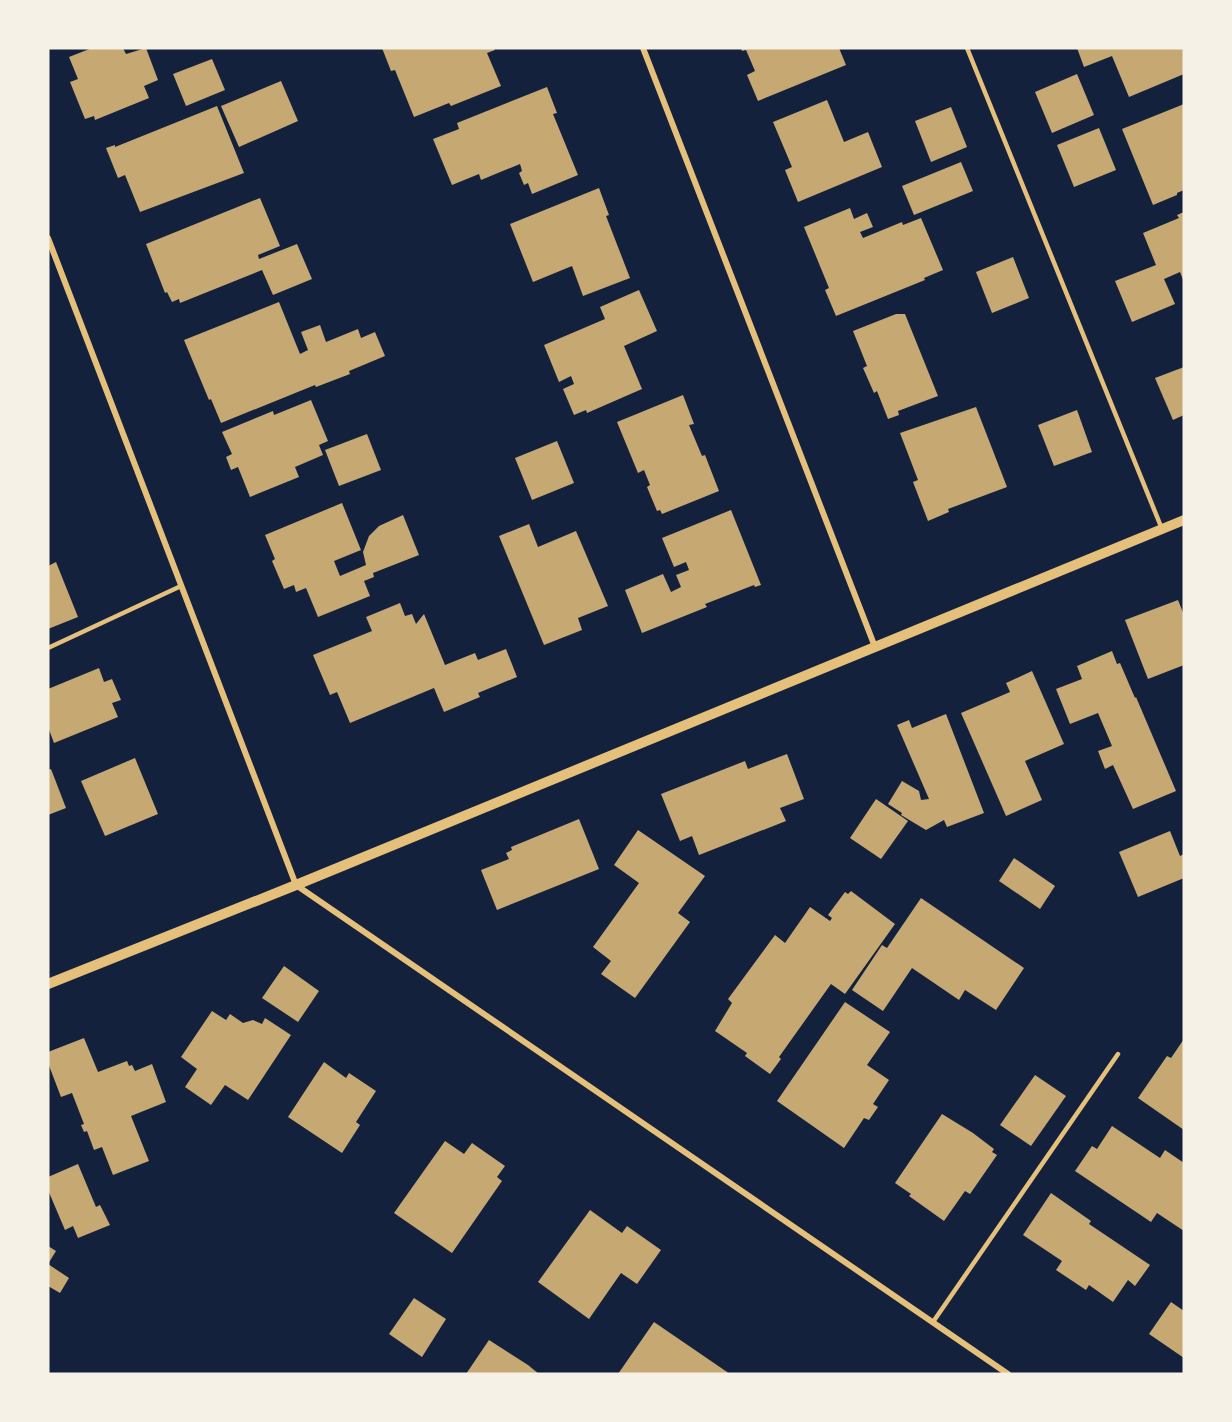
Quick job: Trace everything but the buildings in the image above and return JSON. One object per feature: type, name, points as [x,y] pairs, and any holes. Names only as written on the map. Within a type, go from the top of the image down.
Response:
[{"type":"street","points":[[643,48],[875,647]]},
{"type":"street","points":[[48,238],[296,885],[1008,1374]]},
{"type":"street","points":[[48,984],[296,885],[1184,520]]},
{"type":"lane","points":[[967,48],[1162,529]]},
{"type":"lane","points":[[48,648],[182,586]]},
{"type":"lane","points":[[933,1322],[1118,1054]]}]
